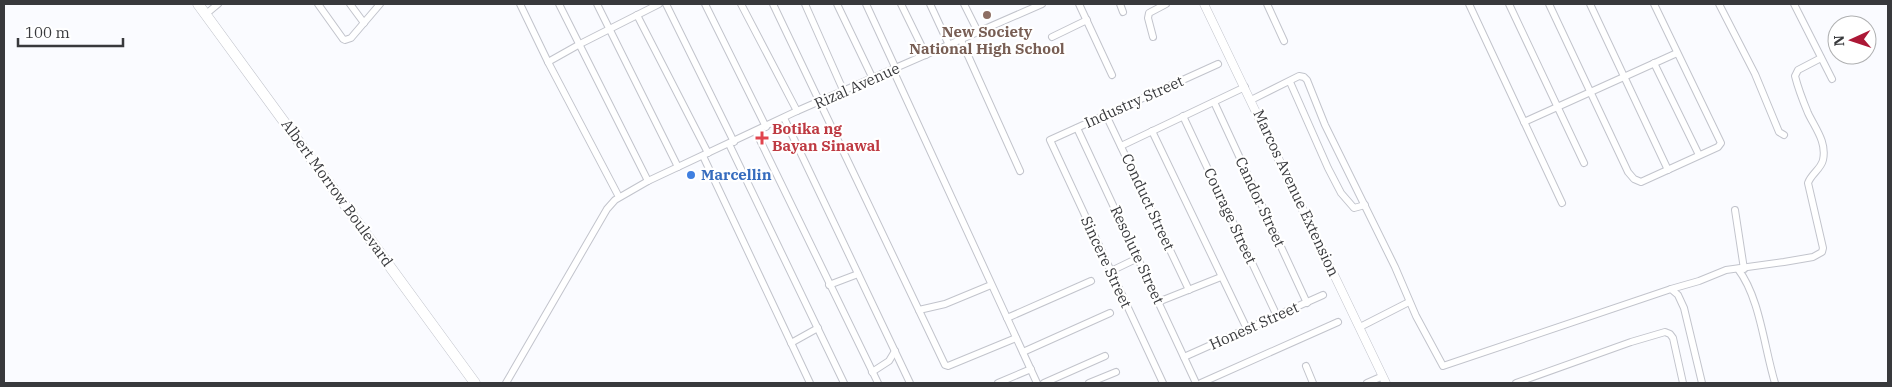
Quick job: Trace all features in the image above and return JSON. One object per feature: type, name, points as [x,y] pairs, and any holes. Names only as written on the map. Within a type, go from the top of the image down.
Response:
[{"type":"main road","name":"Albert Morrow Boulevard","points":[[198,4],[475,383]]},
{"type":"street","points":[[206,14],[218,4]]},
{"type":"street","points":[[318,4],[343,39],[346,40],[351,38],[380,4]]},
{"type":"street","points":[[350,4],[364,23]]},
{"type":"street","points":[[520,4],[548,62],[619,197]]},
{"type":"street","points":[[559,4],[648,180]]},
{"type":"street","points":[[597,4],[678,167]]},
{"type":"street","points":[[548,62],[659,4]]},
{"type":"street","points":[[666,4],[844,383]]},
{"type":"street","points":[[705,4],[766,127]]},
{"type":"street","points":[[741,4],[797,112]]},
{"type":"street","points":[[773,4],[946,366],[1016,338]]},
{"type":"street","points":[[805,4],[844,92]]},
{"type":"street","points":[[837,4],[873,79]]},
{"type":"street","points":[[866,4],[990,285],[1037,383]]},
{"type":"street","points":[[902,4],[926,55]]},
{"type":"street","points":[[930,4],[950,45]]},
{"type":"street","points":[[964,4],[978,32]]},
{"type":"street","name":"Rizal Avenue","points":[[506,383],[607,209],[619,197],[648,180],[797,112],[1042,4]]},
{"type":"street","points":[[1079,4],[1112,75]]},
{"type":"street","points":[[1120,4],[1123,12]]},
{"type":"street","points":[[1153,37],[1148,18],[1149,13],[1166,4]]},
{"type":"street","name":"Marcos Avenue Extension","points":[[1204,4],[1384,379]]},
{"type":"street","points":[[1266,4],[1284,41]]},
{"type":"street","points":[[1469,4],[1562,203]]},
{"type":"street","points":[[1550,4],[1630,176],[1636,181],[1641,182],[1718,147],[1720,142],[1654,4]]},
{"type":"street","points":[[1590,4],[1668,170]]},
{"type":"street","points":[[1719,4],[1755,74],[1779,132],[1784,135]]},
{"type":"street","points":[[1794,4],[1832,79]]},
{"type":"street","points":[[1510,6],[1584,163]]},
{"type":"street","points":[[637,15],[705,155],[810,383]]},
{"type":"street","points":[[1052,37],[1087,20]]},
{"type":"street","points":[[961,40],[1020,170]]},
{"type":"street","points":[[1524,122],[1677,53]]},
{"type":"street","points":[[1251,100],[1290,82],[1294,78],[1301,76],[1307,80],[1325,125],[1403,285],[1409,302],[1441,364],[1446,366],[1671,289],[1699,282],[1726,270],[1741,269],[1820,254],[1823,250],[1808,182],[1822,163],[1823,144],[1819,131],[1809,115],[1795,76],[1798,70],[1821,58]]},
{"type":"street","points":[[1654,63],[1699,155]]},
{"type":"street","name":"Industry Street","points":[[1050,140],[1218,64]]},
{"type":"street","points":[[1290,82],[1328,168],[1341,192],[1354,208],[1365,205]]},
{"type":"street","points":[[1121,146],[1245,87]]},
{"type":"street","name":"Candor Street","points":[[1214,102],[1307,303]]},
{"type":"street","name":"Conduct Street","points":[[1106,114],[1189,290]]},
{"type":"street","name":"Courage Street","points":[[1183,116],[1277,316]]},
{"type":"street","points":[[784,118],[910,383]]},
{"type":"street","name":"Resolute Street","points":[[1077,128],[1196,383]]},
{"type":"street","points":[[1152,131],[1247,330]]},
{"type":"street","points":[[756,132],[878,383]]},
{"type":"street","name":"Sincere Street","points":[[1050,140],[1163,383]]},
{"type":"street","points":[[1735,210],[1741,269],[1755,303],[1775,383]]},
{"type":"street","points":[[1110,271],[1138,258]]},
{"type":"street","points":[[829,285],[858,274]]},
{"type":"street","points":[[1158,302],[1221,277]]},
{"type":"street","points":[[1007,318],[1091,281]]},
{"type":"street","points":[[919,310],[945,304],[990,285]]},
{"type":"street","points":[[1671,289],[1678,295],[1684,308],[1702,383]]},
{"type":"street","name":"Honest Street","points":[[1184,357],[1324,296]]},
{"type":"street","points":[[1360,327],[1409,302]]},
{"type":"street","points":[[1023,352],[1110,313]]},
{"type":"street","points":[[1201,383],[1338,322]]},
{"type":"street","points":[[791,343],[818,328]]},
{"type":"street","points":[[1516,383],[1631,342],[1665,332],[1673,338],[1683,383]]},
{"type":"street","points":[[872,372],[889,361],[895,351]]},
{"type":"street","points":[[1044,383],[1105,356]]},
{"type":"street","points":[[1306,366],[1314,383]]},
{"type":"street","points":[[998,383],[1031,369]]},
{"type":"street","points":[[1089,383],[1116,372]]},
{"type":"street","points":[[1366,383],[1384,379]]},
{"type":"place","name":"New Society National High School","points":[[987,15]]},
{"type":"place","name":"Botika ng Bayan Sinawal","points":[[762,138]]},
{"type":"place","name":"Marcellin","points":[[691,175]]}]
